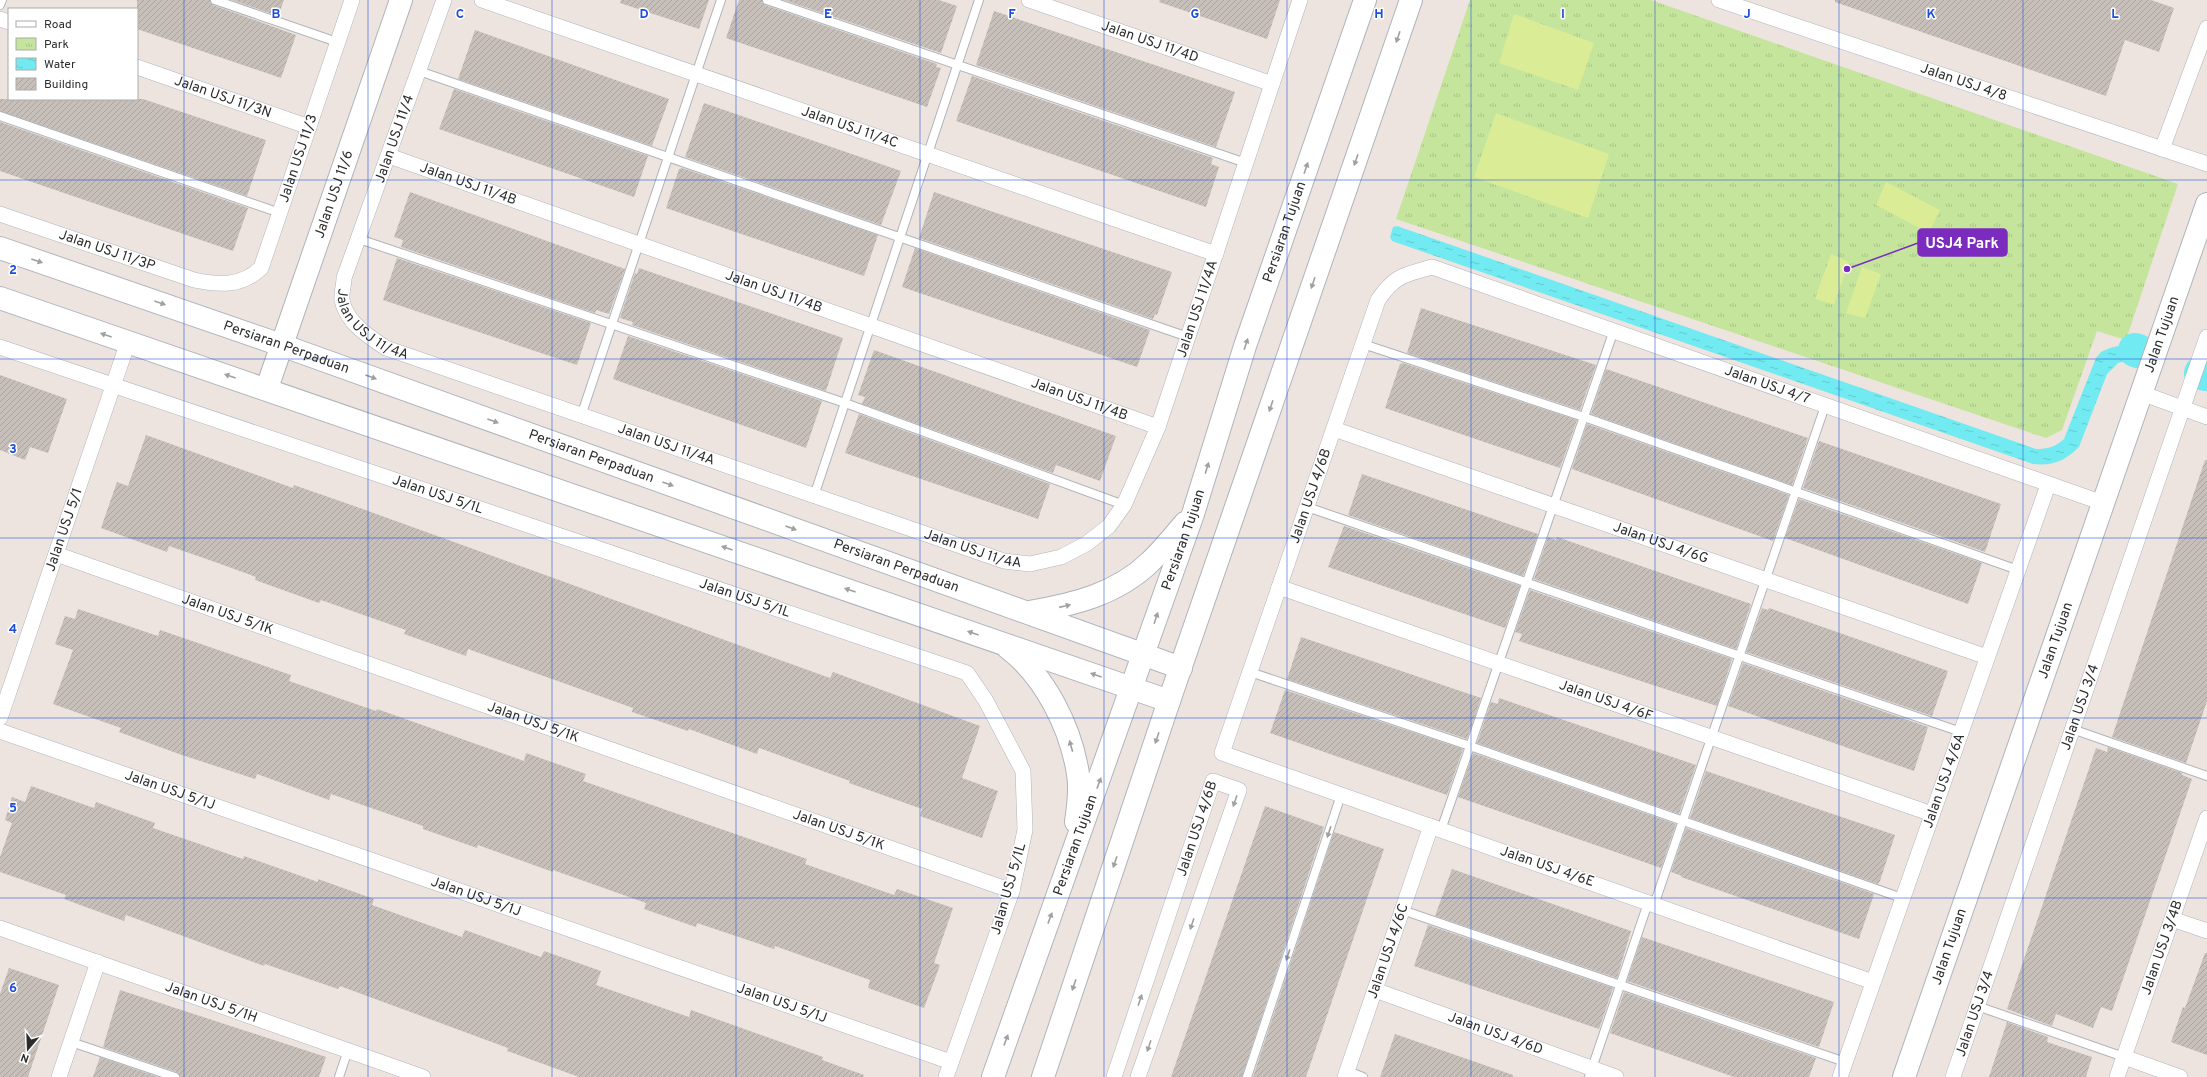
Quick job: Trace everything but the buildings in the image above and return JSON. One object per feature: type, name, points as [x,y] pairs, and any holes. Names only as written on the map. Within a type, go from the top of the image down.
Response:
[{"type":"main road","name":"Jalan USJ 11/6","points":[[266,388],[401,0]]},
{"type":"main road","name":"Persiaran Tujuan","points":[[993,1077],[1133,688],[1193,514],[1245,346],[1365,0]]},
{"type":"main road","points":[[1043,1077],[1169,702],[1411,0]]},
{"type":"main road","name":"Jalan Tujuan","points":[[1904,1077],[2207,204]]},
{"type":"main road","name":"Persiaran Perpaduan","points":[[0,248],[281,345],[1181,668]]},
{"type":"main road","points":[[0,298],[266,388],[1133,688],[1169,702]]},
{"type":"main road","points":[[1026,612],[1062,607],[1085,600],[1127,580],[1150,562],[1193,514]]},
{"type":"main road","points":[[1000,642],[1019,656],[1040,682],[1057,710],[1071,742],[1078,774],[1079,802],[1068,867]]},
{"type":"street","name":"Jalan USJ 11/3","points":[[215,285],[233,284],[251,277],[261,268],[352,0]]},
{"type":"street","name":"Jalan USJ 11/4","points":[[344,278],[444,0]]},
{"type":"street","name":"Jalan USJ 11/4C","points":[[482,0],[1216,254]]},
{"type":"street","name":"Jalan USJ 11/4D","points":[[1029,0],[1272,84]]},
{"type":"street","name":"Jalan USJ 11/4A","points":[[344,278],[342,300],[348,313],[358,326],[386,348],[1004,561],[1030,564],[1061,557],[1086,544],[1109,526],[1124,505],[1158,427],[1300,0]]},
{"type":"street","name":"Jalan USJ 4/8","points":[[1719,0],[2207,164]]},
{"type":"street","points":[[2162,149],[2207,28]]},
{"type":"street","name":"Jalan USJ 11/3N","points":[[138,67],[309,127]]},
{"type":"street","name":"Jalan USJ 11/4B","points":[[389,156],[1158,427]]},
{"type":"street","name":"Jalan USJ 11/3P","points":[[0,214],[194,280],[215,285]]},
{"type":"street","name":"Jalan USJ 4/7","points":[[1432,267],[1614,330],[2103,504]]},
{"type":"street","name":"Jalan USJ 4/6B","points":[[1222,753],[1378,300],[1388,286],[1399,277],[1432,267]]},
{"type":"street","name":"Jalan USJ 5/1","points":[[0,718],[128,342]]},
{"type":"street","name":"Jalan USJ 3/4","points":[[1953,1077],[2182,408],[2206,346]]},
{"type":"street","name":"Jalan USJ 5/1L","points":[[0,347],[967,673],[986,701],[1023,771],[1025,830],[1012,891],[946,1077]]},
{"type":"street","points":[[2141,394],[2207,417]]},
{"type":"street","name":"Jalan USJ 4/6G","points":[[1334,429],[1987,658]]},
{"type":"street","name":"Jalan USJ 4/6A","points":[[1840,1077],[2048,485]]},
{"type":"street","name":"Jalan USJ 5/1K","points":[[56,554],[1012,891]]},
{"type":"street","name":"Jalan USJ 4/6F","points":[[1279,587],[1932,814]]},
{"type":"street","name":"Jalan USJ 5/1J","points":[[0,731],[951,1062]]},
{"type":"street","name":"Jalan USJ 4/6E","points":[[1222,753],[1873,982]]},
{"type":"street","name":"Jalan USJ 4/6B","points":[[1114,1077],[1213,781],[1239,790],[1138,1077]]},
{"type":"street","name":"Jalan USJ 3/4B","points":[[2118,1077],[2207,818]]},
{"type":"street","name":"Jalan USJ 4/6C","points":[[1346,1074],[1402,910],[1436,828]]},
{"type":"street","points":[[2172,919],[2207,931]]},
{"type":"street","name":"Jalan USJ 5/1H","points":[[0,928],[424,1077]]},
{"type":"street","points":[[59,1077],[98,962]]},
{"type":"street","name":"Jalan USJ 4/6D","points":[[1375,990],[1591,1073],[1616,1077]]},
{"type":"street","points":[[2124,1057],[2180,1077]]},
{"type":"lane","points":[[0,5],[2,0]]},
{"type":"lane","points":[[215,0],[337,42]]},
{"type":"lane","points":[[581,416],[721,0]]},
{"type":"lane","points":[[767,0],[1246,163]]},
{"type":"lane","points":[[814,496],[979,0]]},
{"type":"lane","points":[[419,70],[1188,337]]},
{"type":"lane","points":[[0,116],[280,213]]},
{"type":"lane","points":[[359,239],[845,403],[1124,505]]},
{"type":"lane","points":[[1436,828],[1470,746],[1614,330]]},
{"type":"lane","points":[[1363,344],[1584,417],[2018,570]]},
{"type":"lane","points":[[1591,1073],[1620,983],[1683,820],[1825,406]]},
{"type":"lane","points":[[1307,507],[1527,583],[1740,654],[1961,732]]},
{"type":"lane","points":[[1250,672],[1470,746],[1902,898]]},
{"type":"lane","points":[[2072,729],[2207,776]]},
{"type":"lane","points":[[1247,1077],[1341,795]]},
{"type":"lane","points":[[1402,910],[1620,983],[1845,1062]]},
{"type":"lane","points":[[1978,1006],[2124,1057]]},
{"type":"lane","points":[[71,1042],[175,1077]]},
{"type":"lane","points":[[339,1077],[348,1050]]},
{"type":"lane","points":[[1346,1074],[1363,1077]]},
{"type":"green space","points":[[1470,0],[1651,0],[2178,184],[2126,340],[2097,331],[2062,430],[2046,438],[1396,219]]},
{"type":"green space","points":[[1514,14],[1594,43],[1578,90],[1499,63]]},
{"type":"green space","points":[[1496,113],[1609,154],[1588,218],[1474,177]]},
{"type":"green space","points":[[1886,182],[1940,210],[1929,233],[1876,205]]},
{"type":"green space","points":[[1831,254],[1849,262],[1834,305],[1815,299]]},
{"type":"green space","points":[[1862,267],[1881,274],[1865,318],[1846,313]]},
{"type":"water","points":[[1397,226],[2036,449],[2051,447],[2064,439],[2096,358],[2101,352],[2110,348],[2138,341],[2132,359],[2118,363],[2107,374],[2079,447],[2069,456],[2058,462],[2033,464],[1392,241],[1390,237],[1393,227]]},
{"type":"waterway","points":[[2201,373],[2206,374]]},
{"type":"place","name":"USJ4 Park","points":[[1847,269]]}]
